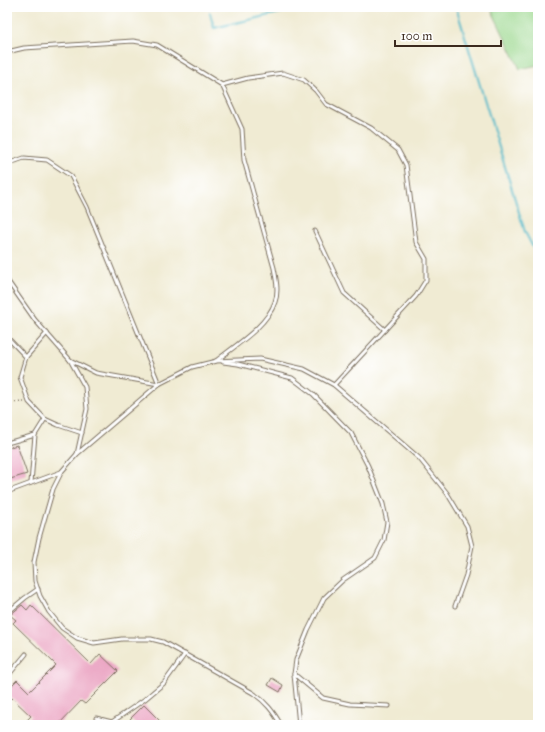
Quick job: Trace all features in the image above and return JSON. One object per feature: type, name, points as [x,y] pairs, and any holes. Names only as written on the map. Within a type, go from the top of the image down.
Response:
[{"type":"lane","points":[[7,52],[24,48],[133,41],[157,45],[222,85],[242,129],[244,160],[278,286],[276,302],[267,318],[216,361]]},
{"type":"lane","points":[[222,85],[248,78],[282,73],[304,80],[316,91],[326,104],[371,128],[398,150],[406,166],[416,242],[426,259],[426,280],[416,296],[334,384]]},
{"type":"lane","points":[[7,164],[24,158],[47,160],[71,176],[87,207],[121,294],[159,384]]},
{"type":"lane","points":[[315,231],[344,292],[385,330]]},
{"type":"lane","points":[[7,280],[35,320],[70,360],[84,387],[87,409],[77,454]]},
{"type":"lane","points":[[47,333],[26,357],[20,377],[29,402],[45,419],[82,433]]},
{"type":"lane","points":[[7,336],[26,357]]},
{"type":"lane","points":[[281,725],[266,702],[253,693],[163,642],[151,638],[94,642],[77,638],[62,628],[49,612],[40,596],[35,581],[34,562],[38,538],[53,489],[62,471],[77,454],[159,384],[192,367],[216,361],[260,359],[304,369],[334,384],[419,458],[447,493],[467,526],[472,546],[466,575],[455,606]]},
{"type":"lane","points":[[70,360],[96,373],[159,384]]},
{"type":"lane","points":[[216,361],[238,364],[292,378],[313,394],[352,433],[368,466],[383,504],[387,522],[384,540],[375,558],[343,580],[324,598],[308,630],[296,660],[294,674],[299,725]]},
{"type":"lane","points":[[31,483],[35,435],[45,419]]},
{"type":"lane","points":[[7,443],[35,435]]},
{"type":"lane","points":[[7,492],[62,471]]},
{"type":"lane","points":[[7,613],[38,589]]},
{"type":"lane","points":[[7,677],[26,654]]},
{"type":"lane","points":[[96,718],[112,722],[138,704],[164,683],[185,654]]},
{"type":"lane","points":[[294,674],[323,698],[350,704],[390,706]]},
{"type":"lane","points":[[7,720],[12,725]]},
{"type":"path","points":[[7,403],[29,402]]},
{"type":"green space","points":[[490,7],[538,7],[538,65],[520,69]]},
{"type":"building","points":[[17,445],[27,474],[7,480],[7,448]]},
{"type":"building","points":[[22,605],[27,610],[31,605],[91,664],[100,654],[118,671],[85,704],[81,701],[58,725],[22,725],[31,716],[7,695],[7,690],[17,680],[29,692],[56,665],[13,623],[16,620],[10,615]]},
{"type":"building","points":[[272,678],[283,685],[280,692],[268,685]]},
{"type":"building","points":[[144,705],[164,725],[136,725],[130,719]]},
{"type":"waterway","points":[[210,13],[214,28],[305,7]]},
{"type":"waterway","points":[[456,7],[525,232],[538,257]]}]
